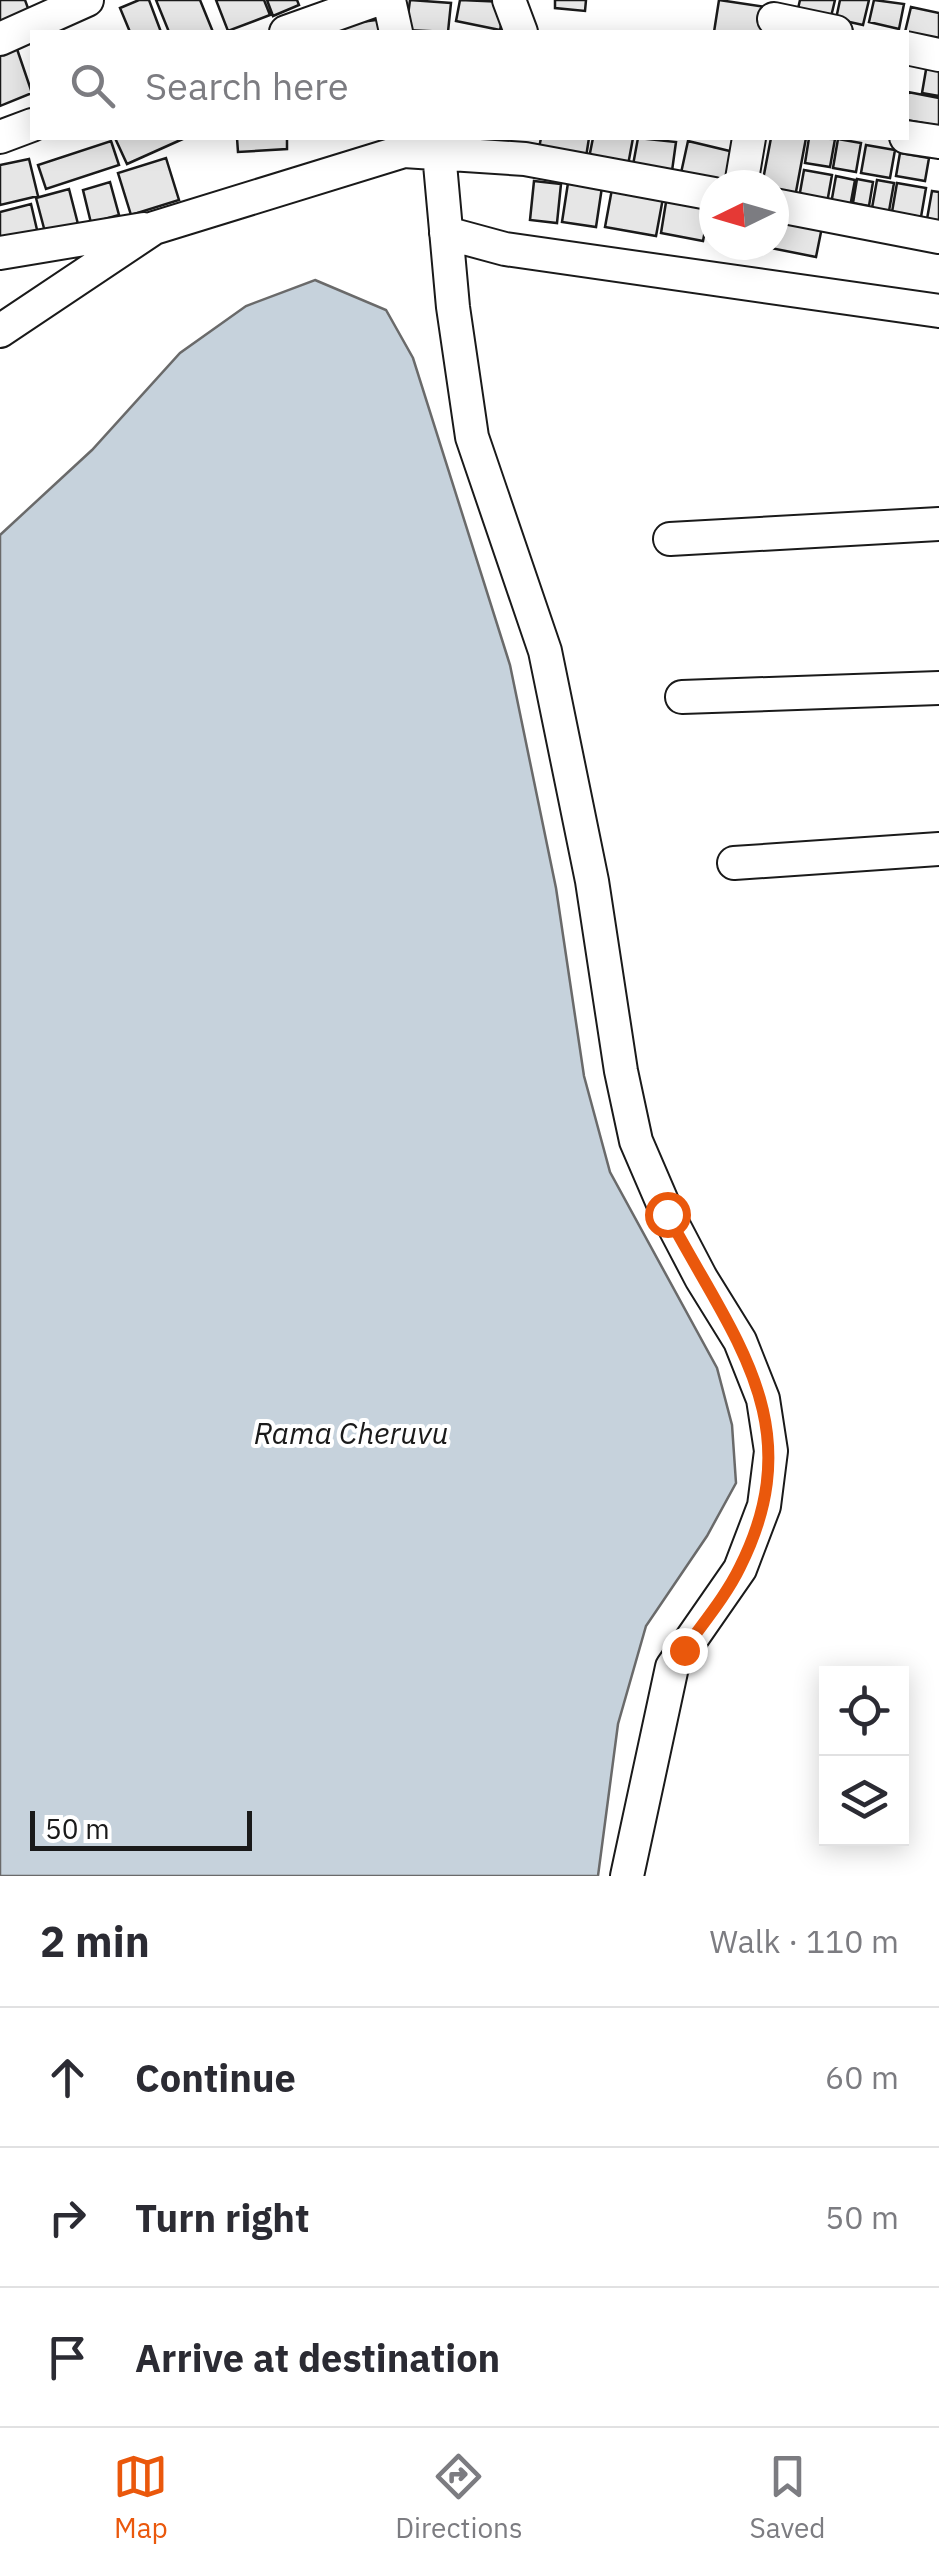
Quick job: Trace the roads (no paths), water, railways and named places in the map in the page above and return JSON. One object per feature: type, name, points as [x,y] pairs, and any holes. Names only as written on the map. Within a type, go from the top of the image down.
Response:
[{"type":"street","points":[[0,40],[87,0]]},
{"type":"street","points":[[292,30],[376,0]]},
{"type":"street","points":[[389,0],[396,30]]},
{"type":"street","points":[[509,0],[520,30]]},
{"type":"street","points":[[774,17],[828,30]]},
{"type":"street","points":[[909,49],[939,54]]},
{"type":"street","points":[[0,137],[30,126]]},
{"type":"street","points":[[909,137],[939,142]]},
{"type":"street","points":[[744,170],[749,140]]},
{"type":"street","points":[[0,253],[154,228],[403,144],[439,153],[526,148],[699,190]]},
{"type":"street","points":[[439,153],[453,307],[472,437],[544,651],[592,882],[621,1072],[636,1141],[667,1214],[740,1341],[763,1400],[771,1451],[764,1506],[740,1569],[672,1667],[627,1876]]},
{"type":"street","points":[[789,208],[939,238]]},
{"type":"street","points":[[0,332],[154,228]]},
{"type":"street","points":[[446,233],[505,249],[939,312]]},
{"type":"street","points":[[670,539],[939,524]]},
{"type":"street","points":[[682,697],[939,688]]},
{"type":"street","points":[[734,863],[939,849]]},
{"type":"water","name":"Rama Cheruvu","points":[[315,280],[386,310],[413,358],[510,665],[556,888],[584,1076],[610,1172],[717,1368],[732,1425],[736,1483],[707,1536],[646,1626],[618,1724],[598,1876],[0,1876],[0,535],[92,450],[180,353],[246,306]]}]
